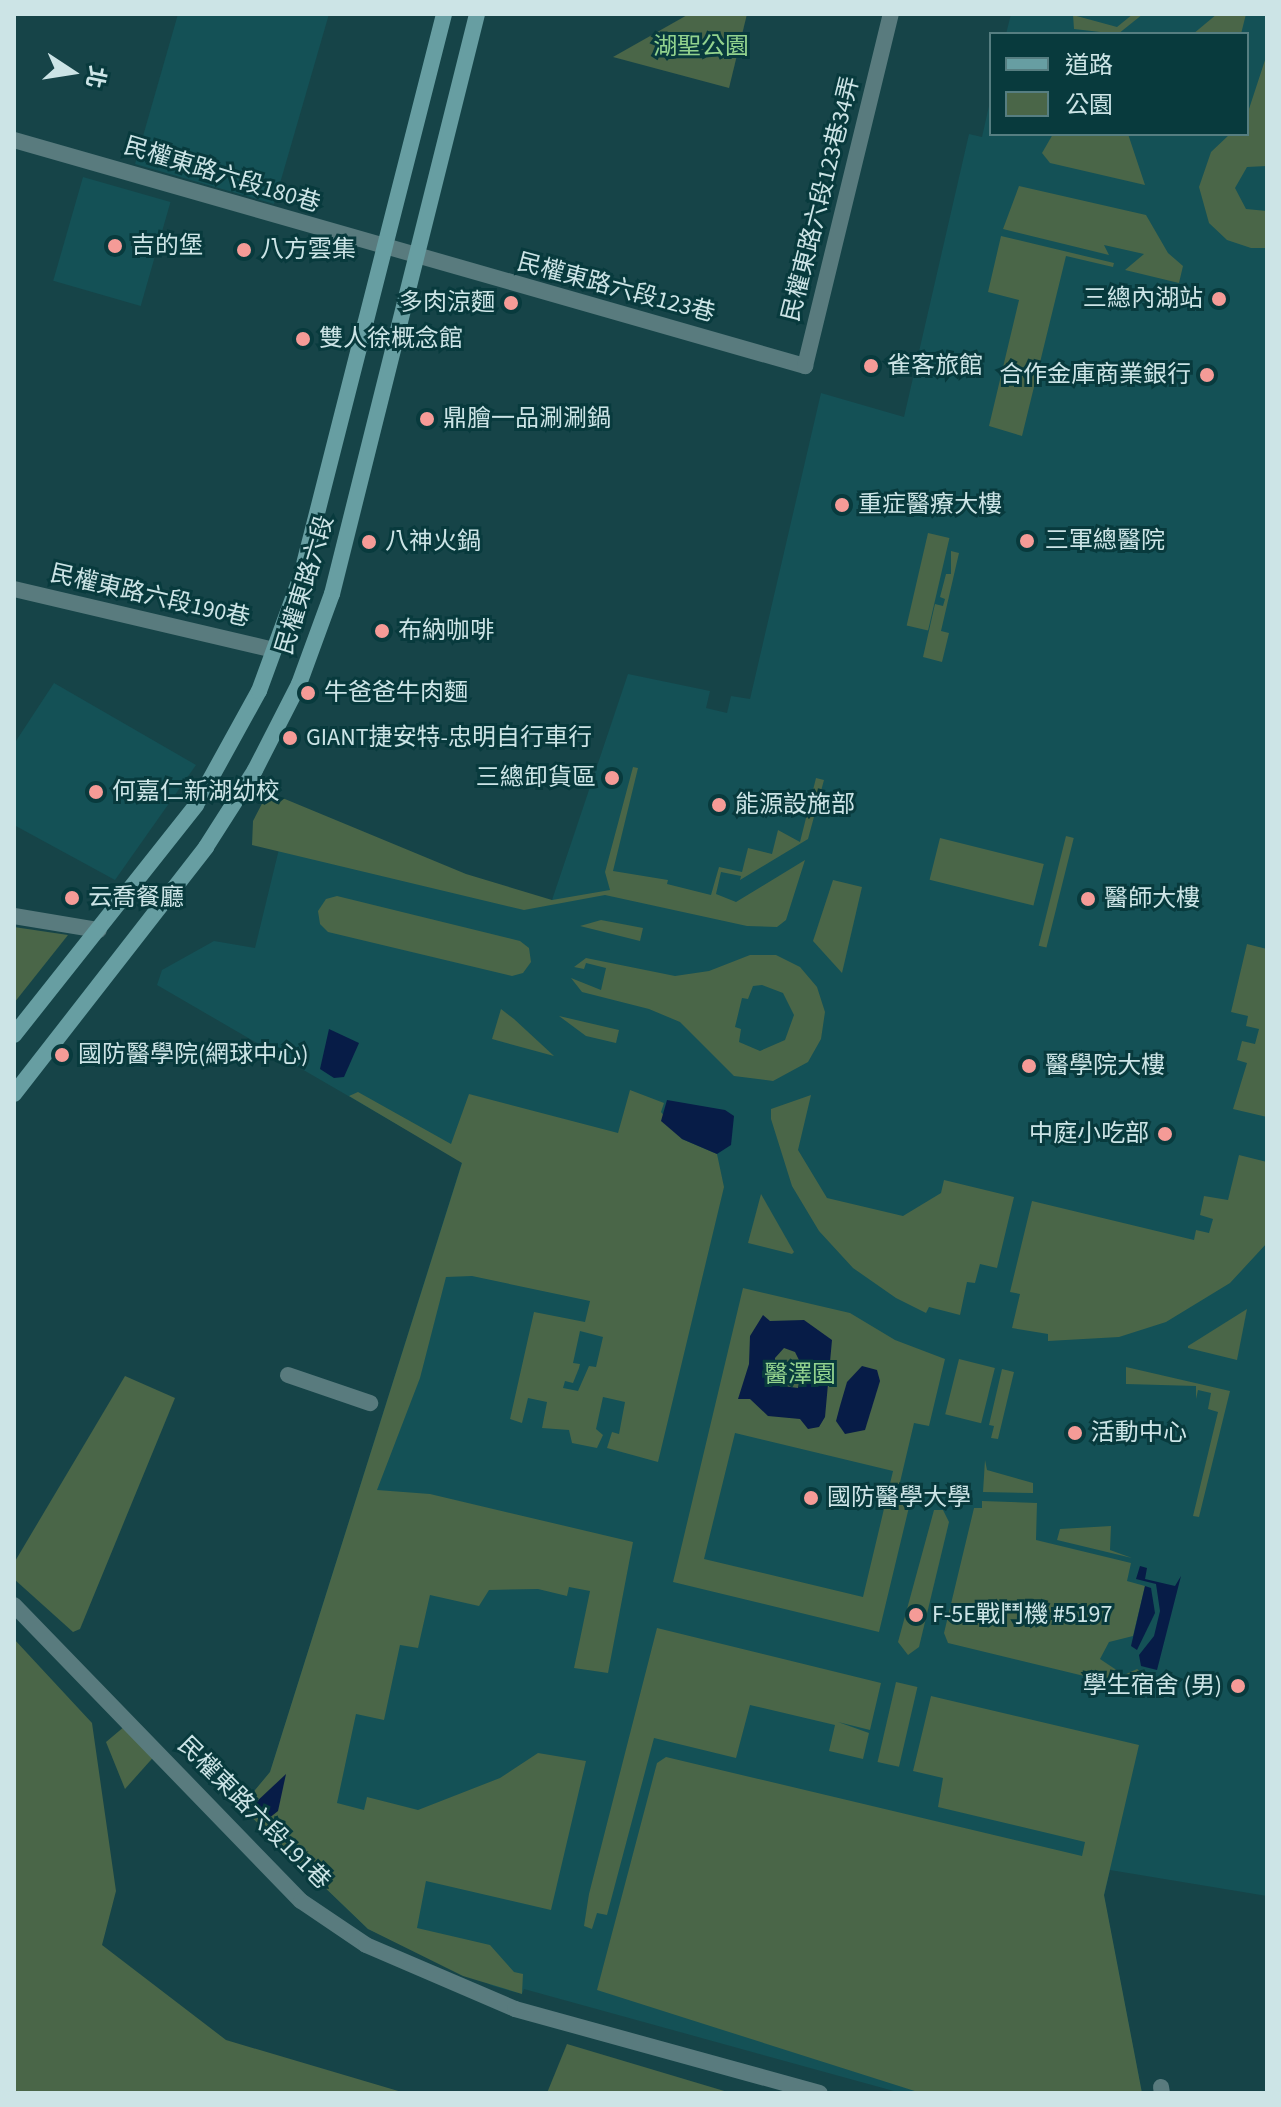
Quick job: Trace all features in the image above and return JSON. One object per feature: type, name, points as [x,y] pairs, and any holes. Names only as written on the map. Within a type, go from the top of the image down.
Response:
[{"type":"main road","name":"民權東路六段","points":[[14,1035],[196,805],[259,691],[301,576],[444,14]]},
{"type":"main road","name":"民權東路六段","points":[[14,1094],[206,847],[255,770],[299,684],[332,594],[477,14]]},
{"type":"street","name":"民權東路六段123巷34弄","points":[[805,366],[891,14]]},
{"type":"street","name":"民權東路六段180巷","points":[[14,140],[415,258]]},
{"type":"street","name":"民權東路六段123巷","points":[[415,258],[805,366]]},
{"type":"street","name":"民權東路六段190巷","points":[[14,589],[274,650]]},
{"type":"street","points":[[14,916],[99,930]]},
{"type":"street","points":[[288,1375],[370,1403]]},
{"type":"street","name":"民權東路六段191巷","points":[[14,1605],[301,1901],[366,1945],[515,2009],[820,2093]]},
{"type":"shaded area","points":[[178,14],[329,14],[274,204],[135,164]]},
{"type":"shaded area","name":"國防醫學大學","points":[[1011,14],[1267,14],[1267,1896],[1110,1870],[1104,1896],[1142,2093],[901,2093],[524,1989],[522,1994],[493,1986],[368,1929],[241,1807],[270,1772],[462,1162],[157,985],[162,970],[214,941],[255,948],[279,849],[460,875],[540,903],[552,900],[628,674],[710,691],[706,708],[727,713],[731,696],[750,699],[821,393],[904,417],[969,134],[982,137],[989,106],[989,136],[1249,136],[1249,32],[1006,32]]},
{"type":"shaded area","name":"吉的堡","points":[[83,177],[170,202],[141,306],[53,281]]},
{"type":"shaded area","name":"何嘉仁新湖幼校","points":[[54,683],[196,765],[115,880],[14,825],[14,744]]},
{"type":"shaded area","points":[[329,1029],[359,1043],[344,1077],[334,1078],[320,1069]]},
{"type":"shaded area","points":[[667,1100],[725,1110],[734,1116],[731,1145],[717,1154],[682,1139],[661,1121]]},
{"type":"shaded area","points":[[763,1315],[770,1321],[804,1320],[832,1340],[825,1417],[819,1427],[808,1429],[800,1419],[768,1416],[750,1399],[738,1399],[749,1364],[750,1336]],"holes":[[[784,1348],[795,1352],[802,1366],[798,1388],[783,1386],[776,1377],[775,1358]]]},
{"type":"shaded area","points":[[862,1366],[877,1370],[880,1381],[865,1430],[845,1434],[836,1421],[847,1382]]},
{"type":"shaded area","points":[[1140,1566],[1147,1568],[1145,1579],[1175,1586],[1181,1576],[1157,1670],[1141,1666],[1139,1655],[1154,1636],[1160,1611],[1156,1584],[1136,1579]]},
{"type":"shaded area","points":[[1145,1586],[1151,1588],[1155,1613],[1137,1650],[1131,1646]]},
{"type":"shaded area","points":[[286,1774],[278,1811],[268,1819],[258,1816],[252,1806]]},
{"type":"green space","name":"湖聖公園","points":[[689,14],[747,14],[729,88],[613,57]]},
{"type":"green space","points":[[1133,14],[1143,14],[1120,32],[1074,29],[1073,15],[1117,27]]},
{"type":"green space","points":[[1217,14],[1246,14],[1242,32],[1195,32]]},
{"type":"green space","points":[[1267,54],[1267,166],[1247,167],[1235,188],[1246,209],[1267,211],[1267,248],[1251,248],[1227,240],[1209,223],[1199,187],[1211,152],[1228,136],[1249,136],[1249,109]]},
{"type":"green space","points":[[1052,136],[1129,136],[1145,185],[1050,163],[1042,153]]},
{"type":"green space","points":[[1019,186],[1146,215],[1168,253],[1183,266],[1179,283],[1125,270],[1144,254],[1104,245],[1109,255],[1003,229]]},
{"type":"green space","points":[[1001,236],[1114,263],[1113,267],[1066,256],[1022,436],[989,426],[1019,300],[988,292]]},
{"type":"green space","points":[[928,533],[949,538],[928,631],[907,626]]},
{"type":"green space","points":[[951,551],[959,553],[941,631],[949,633],[942,662],[923,657],[935,604],[943,606],[945,599],[940,597],[946,574],[951,574]]},
{"type":"green space","points":[[633,767],[638,768],[613,871],[668,880],[667,884],[711,895],[719,867],[742,872],[748,848],[772,854],[778,830],[800,842],[816,778],[824,780],[808,839],[740,880],[741,876],[721,872],[716,894],[736,902],[805,860],[786,920],[777,927],[747,926],[605,895],[524,910],[252,845],[253,821],[268,792],[466,874],[552,900],[610,890],[605,872]]},
{"type":"green space","points":[[1066,836],[1074,838],[1046,948],[1039,946]]},
{"type":"green space","points":[[940,838],[1044,864],[1033,906],[930,880]]},
{"type":"green space","points":[[833,880],[862,887],[842,973],[813,941]]},
{"type":"green space","points":[[337,896],[520,941],[529,948],[531,962],[523,973],[512,976],[328,932],[320,924],[318,911],[326,899]]},
{"type":"green space","points":[[601,920],[643,928],[640,941],[580,926]]},
{"type":"green space","points":[[14,927],[68,935],[14,1003]]},
{"type":"green space","points":[[1247,944],[1267,949],[1267,1117],[1233,1109],[1247,1063],[1237,1060],[1242,1041],[1255,1044],[1259,1029],[1246,1026],[1248,1016],[1231,1012]]},
{"type":"green space","points":[[750,955],[776,955],[800,967],[817,987],[825,1012],[821,1039],[808,1062],[773,1081],[734,1076],[680,1022],[649,1009],[582,992],[571,978],[601,990],[606,968],[586,963],[584,969],[574,967],[586,958],[675,976],[709,971]],"holes":[[[762,985],[783,993],[794,1015],[785,1040],[760,1051],[739,1042],[741,1029],[735,1027],[742,998],[748,999],[753,986]]]},
{"type":"green space","points":[[501,1009],[514,1019],[554,1056],[492,1039]]},
{"type":"green space","points":[[559,1016],[619,1030],[616,1043],[586,1036]]},
{"type":"green space","points":[[630,1090],[664,1103],[661,1112],[682,1139],[717,1154],[724,1187],[658,1462],[607,1448],[612,1432],[619,1434],[625,1402],[603,1397],[596,1429],[603,1435],[597,1448],[572,1443],[569,1430],[542,1428],[547,1402],[528,1398],[522,1423],[510,1419],[534,1312],[585,1322],[590,1301],[472,1276],[446,1277],[420,1378],[377,1490],[430,1494],[633,1542],[608,1673],[574,1668],[590,1591],[569,1587],[567,1596],[538,1589],[489,1590],[479,1606],[430,1595],[418,1648],[400,1645],[384,1720],[356,1714],[337,1803],[364,1810],[367,1797],[418,1810],[500,1778],[538,1753],[586,1761],[551,1910],[426,1881],[417,1928],[490,1945],[514,1972],[523,1974],[522,1994],[463,1976],[368,1929],[241,1807],[270,1772],[462,1163],[349,1096],[358,1092],[451,1144],[469,1094],[618,1133]],"holes":[[[580,1331],[603,1337],[596,1367],[589,1366],[578,1391],[563,1388],[565,1381],[573,1383],[579,1368],[580,1364],[573,1363]]]},
{"type":"green space","points":[[811,1095],[798,1150],[827,1198],[903,1216],[941,1193],[944,1180],[1014,1197],[997,1268],[980,1264],[975,1283],[967,1282],[960,1315],[929,1307],[926,1313],[896,1298],[853,1268],[819,1231],[792,1186],[771,1119],[771,1109]]},
{"type":"green space","points":[[1239,1155],[1267,1162],[1267,1243],[1230,1283],[1166,1322],[1119,1337],[1048,1341],[1048,1334],[1012,1328],[1020,1294],[1010,1292],[1032,1201],[1194,1240],[1196,1230],[1209,1233],[1213,1219],[1200,1215],[1204,1196],[1228,1200]]},
{"type":"green space","points":[[761,1194],[794,1252],[792,1254],[748,1243]]},
{"type":"green space","name":"醫澤園","points":[[743,1288],[850,1313],[895,1340],[945,1359],[929,1426],[914,1423],[897,1495],[910,1503],[879,1632],[673,1582]],"holes":[[[735,1433],[893,1471],[863,1597],[704,1559]]]},
{"type":"green space","points":[[1247,1309],[1237,1360],[1188,1348],[1188,1346]]},
{"type":"green space","points":[[959,1359],[995,1368],[981,1423],[945,1414]]},
{"type":"green space","points":[[1126,1367],[1230,1391],[1199,1517],[1193,1516],[1218,1412],[1208,1409],[1211,1393],[1198,1390],[1196,1399],[1196,1386],[1126,1384]]},
{"type":"green space","points":[[1002,1369],[1014,1372],[998,1439],[991,1438],[994,1426],[989,1425]]},
{"type":"green space","points":[[125,1376],[175,1398],[80,1629],[73,1632],[14,1579],[14,1563]]},
{"type":"green space","points":[[985,1460],[987,1470],[1033,1483],[1033,1493],[983,1492]]},
{"type":"green space","points":[[982,1501],[1037,1503],[1036,1540],[1131,1563],[1127,1581],[1145,1586],[1133,1636],[1109,1642],[1100,1659],[1124,1675],[1137,1669],[1149,1677],[1146,1691],[948,1643],[944,1633],[974,1508],[982,1508]]},
{"type":"green space","points":[[934,1510],[943,1510],[949,1522],[919,1647],[908,1655],[898,1642]]},
{"type":"green space","points":[[1111,1526],[1110,1550],[1132,1558],[1057,1540],[1060,1529]]},
{"type":"green space","points":[[657,1628],[881,1683],[870,1730],[838,1722],[869,1733],[863,1759],[829,1751],[835,1725],[750,1705],[736,1758],[654,1738],[607,1915],[597,1913],[592,1929],[584,1926],[589,1894]]},
{"type":"green space","points":[[14,1639],[92,1723],[116,1891],[102,1945],[226,2040],[405,2093],[14,2093]]},
{"type":"green space","points":[[896,1682],[917,1687],[899,1767],[878,1762]]},
{"type":"green space","points":[[931,1696],[1139,1745],[1104,1895],[1142,2093],[921,2093],[597,1990],[657,1763],[666,1757],[1082,1856],[1085,1842],[938,1807],[943,1778],[913,1771]]},
{"type":"green space","points":[[125,1726],[158,1752],[125,1789],[106,1742]]},
{"type":"green space","points":[[567,2044],[731,2093],[547,2093]]},
{"type":"place","name":"吉的堡","points":[[115,246]]},
{"type":"place","name":"八方雲集","points":[[244,250]]},
{"type":"place","name":"三總內湖站","points":[[1219,299]]},
{"type":"place","name":"多肉涼麵","points":[[511,303]]},
{"type":"place","name":"雙人徐概念館","points":[[303,339]]},
{"type":"place","name":"雀客旅館","points":[[871,366]]},
{"type":"place","name":"合作金庫商業銀行","points":[[1207,375]]},
{"type":"place","name":"鼎膾一品涮涮鍋","points":[[427,419]]},
{"type":"place","name":"重症醫療大樓","points":[[842,505]]},
{"type":"place","name":"三軍總醫院","points":[[1027,541]]},
{"type":"place","name":"八神火鍋","points":[[369,542]]},
{"type":"place","name":"布納咖啡","points":[[382,631]]},
{"type":"place","name":"牛爸爸牛肉麵","points":[[308,693]]},
{"type":"place","name":"GIANT捷安特-忠明自行車行","points":[[290,738]]},
{"type":"place","name":"三總卸貨區","points":[[612,778]]},
{"type":"place","name":"何嘉仁新湖幼校","points":[[96,792]]},
{"type":"place","name":"能源設施部","points":[[719,805]]},
{"type":"place","name":"云喬餐廳","points":[[72,898]]},
{"type":"place","name":"醫師大樓","points":[[1088,899]]},
{"type":"place","name":"國防醫學院(網球中心)","points":[[62,1055]]},
{"type":"place","name":"醫學院大樓","points":[[1029,1066]]},
{"type":"place","name":"中庭小吃部","points":[[1165,1134]]},
{"type":"place","name":"活動中心","points":[[1075,1433]]},
{"type":"place","name":"國防醫學大學","points":[[811,1498]]},
{"type":"place","name":"F-5E戰鬥機 #5197","points":[[916,1615]]},
{"type":"place","name":"學生宿舍 (男)","points":[[1238,1686]]}]
